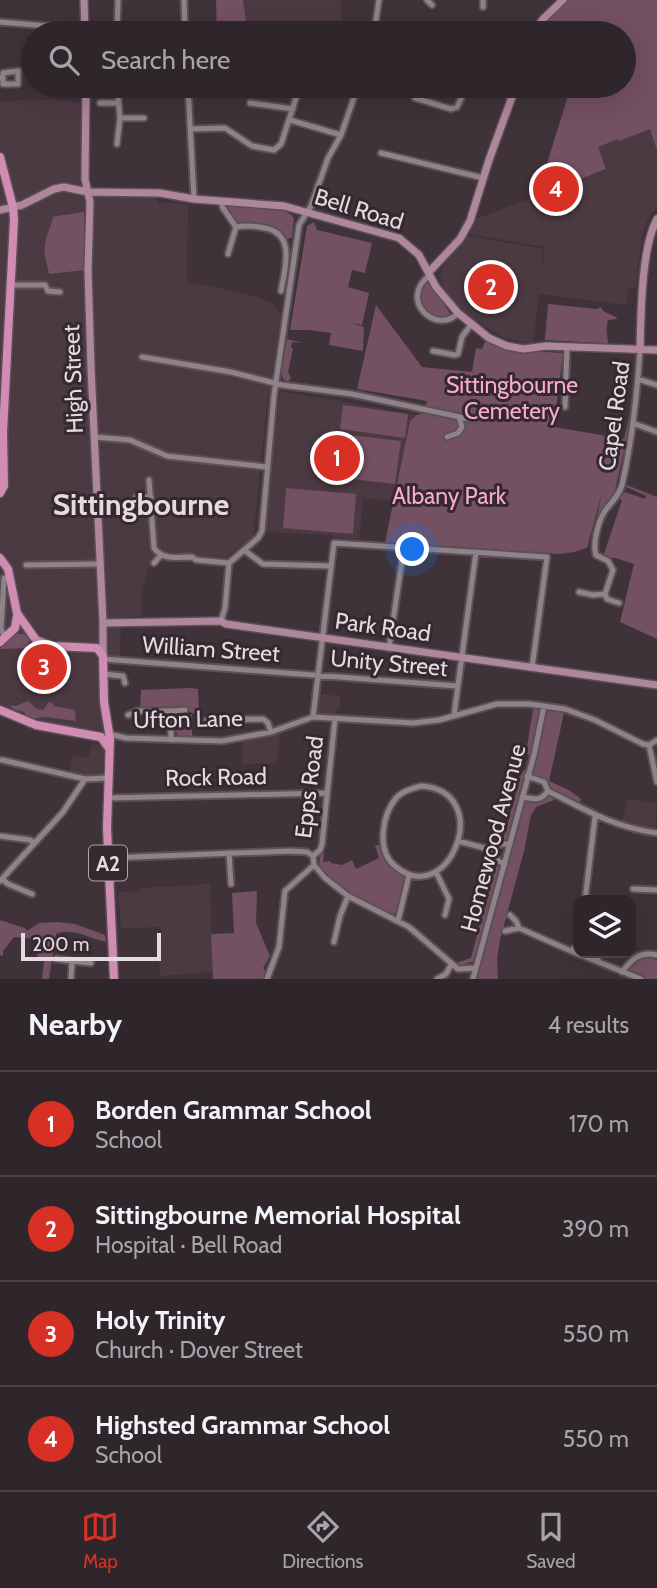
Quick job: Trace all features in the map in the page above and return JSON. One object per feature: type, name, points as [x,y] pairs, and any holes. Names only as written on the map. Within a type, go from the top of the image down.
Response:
[{"type":"main road","points":[[0,157],[13,207],[4,405],[4,486],[0,493]]},
{"type":"main road","points":[[0,558],[8,569],[17,613],[17,624],[5,637]]},
{"type":"main road","points":[[17,613],[33,637]]},
{"type":"main road","points":[[5,637],[22,632],[46,645],[100,645],[103,657]]},
{"type":"main road","name":"A2","points":[[103,657],[108,730],[108,858],[114,979]]},
{"type":"main road","points":[[0,710],[18,720],[36,725],[96,736],[104,739],[108,747]]},
{"type":"main road","points":[[96,736],[108,730]]},
{"type":"street","points":[[83,0],[84,21]]},
{"type":"street","points":[[117,21],[118,0]]},
{"type":"street","points":[[184,0],[185,21]]},
{"type":"street","points":[[376,21],[379,0]]},
{"type":"street","points":[[542,21],[563,0]]},
{"type":"street","points":[[0,22],[21,24]]},
{"type":"street","name":"High Street","points":[[86,98],[85,179],[88,192],[88,270],[103,623],[100,645]]},
{"type":"street","points":[[117,98],[120,118],[117,144]]},
{"type":"street","points":[[189,98],[194,200]]},
{"type":"street","points":[[191,129],[225,128],[251,146],[274,150],[281,144],[296,98]]},
{"type":"street","points":[[221,621],[225,608],[229,563],[258,538],[262,531],[275,383],[299,225],[307,213],[323,169],[341,135],[354,98]]},
{"type":"street","points":[[415,98],[451,109],[457,107],[461,98]]},
{"type":"street","points":[[458,313],[450,319],[427,316],[417,297],[418,288],[460,239],[467,225],[512,98]]},
{"type":"street","points":[[100,103],[117,103]]},
{"type":"street","points":[[253,106],[293,109]]},
{"type":"street","points":[[120,118],[144,118]]},
{"type":"street","points":[[290,120],[341,135]]},
{"type":"street","points":[[380,153],[483,178]]},
{"type":"street","name":"Bell Road","points":[[0,210],[64,187],[88,192],[160,193],[194,200],[276,205],[399,238],[417,252],[436,287],[458,313],[489,338],[507,346],[524,349],[547,346],[657,350]]},
{"type":"street","points":[[221,201],[236,227]]},
{"type":"street","points":[[640,350],[648,246],[657,219]]},
{"type":"street","points":[[236,227],[247,225],[269,229],[282,237],[287,257],[281,291]]},
{"type":"street","points":[[228,254],[236,227]]},
{"type":"street","points":[[422,260],[441,258]]},
{"type":"street","points":[[11,285],[45,285],[48,291],[61,292]]},
{"type":"street","points":[[433,351],[458,354],[462,337],[472,323]]},
{"type":"street","points":[[565,407],[567,347]]},
{"type":"street","name":"Capel Road","points":[[605,594],[613,570],[608,561],[596,555],[593,547],[602,517],[622,486],[635,424],[640,350]]},
{"type":"street","points":[[142,357],[275,383],[352,394],[428,411],[443,411],[474,420]]},
{"type":"street","points":[[638,379],[657,385]]},
{"type":"street","points":[[447,437],[458,433],[462,427],[459,417]]},
{"type":"street","points":[[635,424],[657,432]]},
{"type":"street","points":[[95,437],[126,439],[167,456],[267,467]]},
{"type":"street","points":[[149,480],[154,548],[160,555],[229,563]]},
{"type":"street","points":[[136,497],[151,497]]},
{"type":"street","points":[[311,719],[316,709],[317,675],[334,543],[548,559],[532,668]]},
{"type":"street","points":[[389,648],[404,547]]},
{"type":"street","points":[[242,552],[263,564],[330,566]]},
{"type":"street","points":[[454,715],[476,552]]},
{"type":"street","points":[[154,563],[160,555]]},
{"type":"street","points":[[26,565],[99,564]]},
{"type":"street","points":[[4,578],[1,629],[5,637]]},
{"type":"street","points":[[579,592],[593,596],[605,594],[607,599],[619,603]]},
{"type":"street","name":"Park Road","points":[[103,623],[221,621],[226,624],[389,648],[657,685]]},
{"type":"street","name":"William Street","points":[[103,657],[317,675]]},
{"type":"street","points":[[103,674],[123,676],[125,683]]},
{"type":"street","name":"Unity Street","points":[[317,675],[457,686]]},
{"type":"street","name":"Ufton Lane","points":[[108,730],[120,738],[222,741],[271,732],[311,719],[413,723],[439,720],[497,704],[565,709],[595,720],[634,741],[649,745]]},
{"type":"street","name":"Homewood Avenue","points":[[473,979],[544,706]]},
{"type":"street","points":[[128,715],[138,711],[185,710]]},
{"type":"street","points":[[171,711],[172,740]]},
{"type":"street","points":[[206,720],[263,719],[268,723],[271,732]]},
{"type":"street","name":"Epps Road","points":[[313,856],[323,844],[335,719]]},
{"type":"street","points":[[657,740],[649,745],[657,782]]},
{"type":"street","points":[[2,760],[85,779],[108,778]]},
{"type":"street","points":[[527,776],[544,782],[548,791],[595,817],[625,827],[657,833]]},
{"type":"street","points":[[32,894],[1,880],[63,812],[85,779]]},
{"type":"street","points":[[421,786],[439,789],[447,794],[458,808],[458,841],[449,862],[436,872],[423,876],[409,874],[390,862],[383,845],[390,810],[402,793],[421,786]]},
{"type":"street","points":[[522,797],[537,800],[548,791]]},
{"type":"street","name":"Rock Road","points":[[107,798],[326,793]]},
{"type":"street","points":[[586,895],[595,817]]},
{"type":"street","points":[[0,836],[30,840],[34,844]]},
{"type":"street","points":[[458,841],[492,850],[498,861],[505,864]]},
{"type":"street","points":[[492,850],[501,844],[510,844]]},
{"type":"street","points":[[108,858],[302,852],[313,856],[314,864],[325,878],[348,896],[398,921],[426,940],[451,965],[458,969],[477,968]]},
{"type":"street","points":[[229,853],[231,884]]},
{"type":"street","points":[[267,979],[279,947],[285,891],[314,864]]},
{"type":"street","points":[[436,872],[449,899],[445,915]]},
{"type":"street","points":[[398,921],[409,874]]},
{"type":"street","points":[[633,889],[657,890]]},
{"type":"street","points":[[334,942],[348,896]]},
{"type":"street","points":[[510,915],[519,929]]},
{"type":"street","points":[[505,931],[519,929],[641,979]]},
{"type":"street","points":[[622,972],[637,956],[646,953],[657,955]]},
{"type":"street","points":[[597,958],[599,962]]},
{"type":"street","points":[[56,959],[91,962]]},
{"type":"street","points":[[71,979],[72,961]]},
{"type":"street","points":[[437,979],[446,974],[451,965]]},
{"type":"shaded area","points":[[243,0],[341,0],[342,21],[246,21]]},
{"type":"shaded area","points":[[616,0],[657,0],[657,206],[647,221],[642,236],[636,288],[629,288],[626,305],[539,294],[533,344],[504,338],[460,310],[445,293],[440,274],[444,264],[467,236],[543,249],[542,273],[545,247],[470,234],[476,219],[537,196],[567,98],[636,98],[636,21],[620,21],[614,3]]},
{"type":"shaded area","points":[[33,99],[83,102],[85,195],[157,195],[158,203],[188,204],[187,284],[205,285],[258,297],[274,304],[281,314],[267,404],[253,537],[226,557],[164,555],[148,568],[141,594],[142,615],[121,618],[120,657],[100,655],[105,727],[94,738],[86,739],[26,726],[0,714],[0,102]]},
{"type":"shaded area","points":[[280,391],[417,415],[410,421],[393,500],[363,499],[359,540],[332,535],[265,532]]},
{"type":"shaded area","points":[[318,694],[340,696],[340,708],[336,710],[336,715],[317,716]]},
{"type":"shaded area","points":[[280,733],[277,763],[242,764],[243,741]]},
{"type":"shaded area","points":[[105,744],[102,775],[81,777],[69,772],[73,755],[88,758],[92,745]]},
{"type":"shaded area","points":[[628,799],[657,804],[655,831],[622,824]]},
{"type":"shaded area","points":[[210,884],[213,972],[160,976],[158,940],[162,939],[161,927],[121,928],[118,892],[139,891],[139,888]]},
{"type":"green space","points":[[216,0],[243,0],[246,21],[217,21]]},
{"type":"green space","points":[[568,0],[657,0],[657,150],[650,129],[619,141],[618,139],[598,147],[606,169],[537,196],[567,98],[636,98],[636,21],[546,21]]},
{"type":"green space","points":[[223,205],[262,206],[289,213],[294,218],[292,237],[286,240],[274,228],[235,222]]},
{"type":"green space","points":[[84,212],[85,270],[49,274],[45,249],[51,217]]},
{"type":"green space","points":[[314,222],[317,230],[372,243],[365,273],[352,270],[348,287],[369,293],[362,325],[352,323],[364,327],[363,351],[329,345],[331,333],[290,330],[307,226]]},
{"type":"green space","points":[[427,279],[451,315],[434,316],[421,306],[419,294]]},
{"type":"green space","points":[[548,304],[597,309],[601,307],[603,311],[616,317],[617,319],[608,320],[608,345],[545,340]]},
{"type":"green space","points":[[376,305],[422,367],[472,372],[476,348],[482,349],[486,339],[512,350],[563,353],[554,427],[624,439],[631,408],[633,412],[614,494],[600,515],[590,550],[602,493],[587,548],[574,552],[559,554],[385,542],[410,421],[424,413],[427,401],[357,389]]},
{"type":"green space","points":[[287,339],[303,343],[292,342],[288,372],[291,378],[288,382],[283,379],[281,373]]},
{"type":"green space","points":[[343,405],[408,414],[405,438],[340,429]]},
{"type":"green space","points":[[331,433],[401,441],[395,484],[326,476]]},
{"type":"green space","points":[[622,483],[657,497],[657,639],[620,622],[634,564],[603,557],[622,500],[617,497],[625,492],[645,499],[646,496]]},
{"type":"green space","points":[[286,488],[356,494],[353,534],[283,528]]},
{"type":"green space","points":[[14,634],[23,634],[30,638],[28,648],[0,649],[2,644]]},
{"type":"green space","points":[[198,689],[199,716],[188,711],[188,706],[140,709],[141,690]]},
{"type":"green space","points":[[28,701],[37,709],[43,710],[49,702],[54,706],[75,710],[76,721],[46,717],[28,719],[24,712],[13,709],[10,705],[16,706]]},
{"type":"green space","points":[[533,709],[538,709],[541,715],[507,841],[504,842],[519,782],[518,776],[526,769]]},
{"type":"green space","points":[[550,710],[564,713],[549,781],[569,790],[581,799],[580,802],[598,811],[597,813],[551,791],[532,775],[547,712]]},
{"type":"green space","points":[[177,714],[192,715],[192,737],[177,735],[176,730],[180,730],[180,724],[176,724]]},
{"type":"green space","points":[[546,796],[554,800],[536,807],[531,815],[500,940],[498,979],[476,979],[522,805],[528,801],[540,802]]},
{"type":"green space","points":[[375,845],[380,845],[389,865],[406,878],[398,911],[391,915],[343,890],[323,872],[319,863],[324,853],[323,862],[342,865],[352,860],[356,869],[379,858]]},
{"type":"green space","points":[[495,866],[500,868],[475,961],[459,966],[456,963],[471,958]]},
{"type":"green space","points":[[257,891],[256,923],[270,956],[263,968],[266,972],[263,979],[213,979],[211,934],[234,933],[232,893]]},
{"type":"green space","points":[[0,920],[27,931],[39,923],[75,924],[105,935],[106,942],[75,933],[56,934],[49,979],[42,979],[44,961],[37,961],[38,939],[14,937],[3,951],[3,956],[0,955]]},
{"type":"green space","points":[[648,958],[657,960],[657,979],[647,979],[626,970],[632,962]]},
{"type":"place","name":"Highsted Grammar School","points":[[556,189]]},
{"type":"place","name":"Sittingbourne Memorial Hospital","points":[[491,287]]},
{"type":"place","name":"Borden Grammar School","points":[[337,458]]},
{"type":"place","name":"Holy Trinity","points":[[44,667]]},
{"type":"district","name":"Sittingbourne","points":[[141,504]]},
{"type":"park label","name":"Sittingbourne Cemetery","points":[[512,398]]},
{"type":"park label","name":"Albany Park","points":[[449,496]]}]
